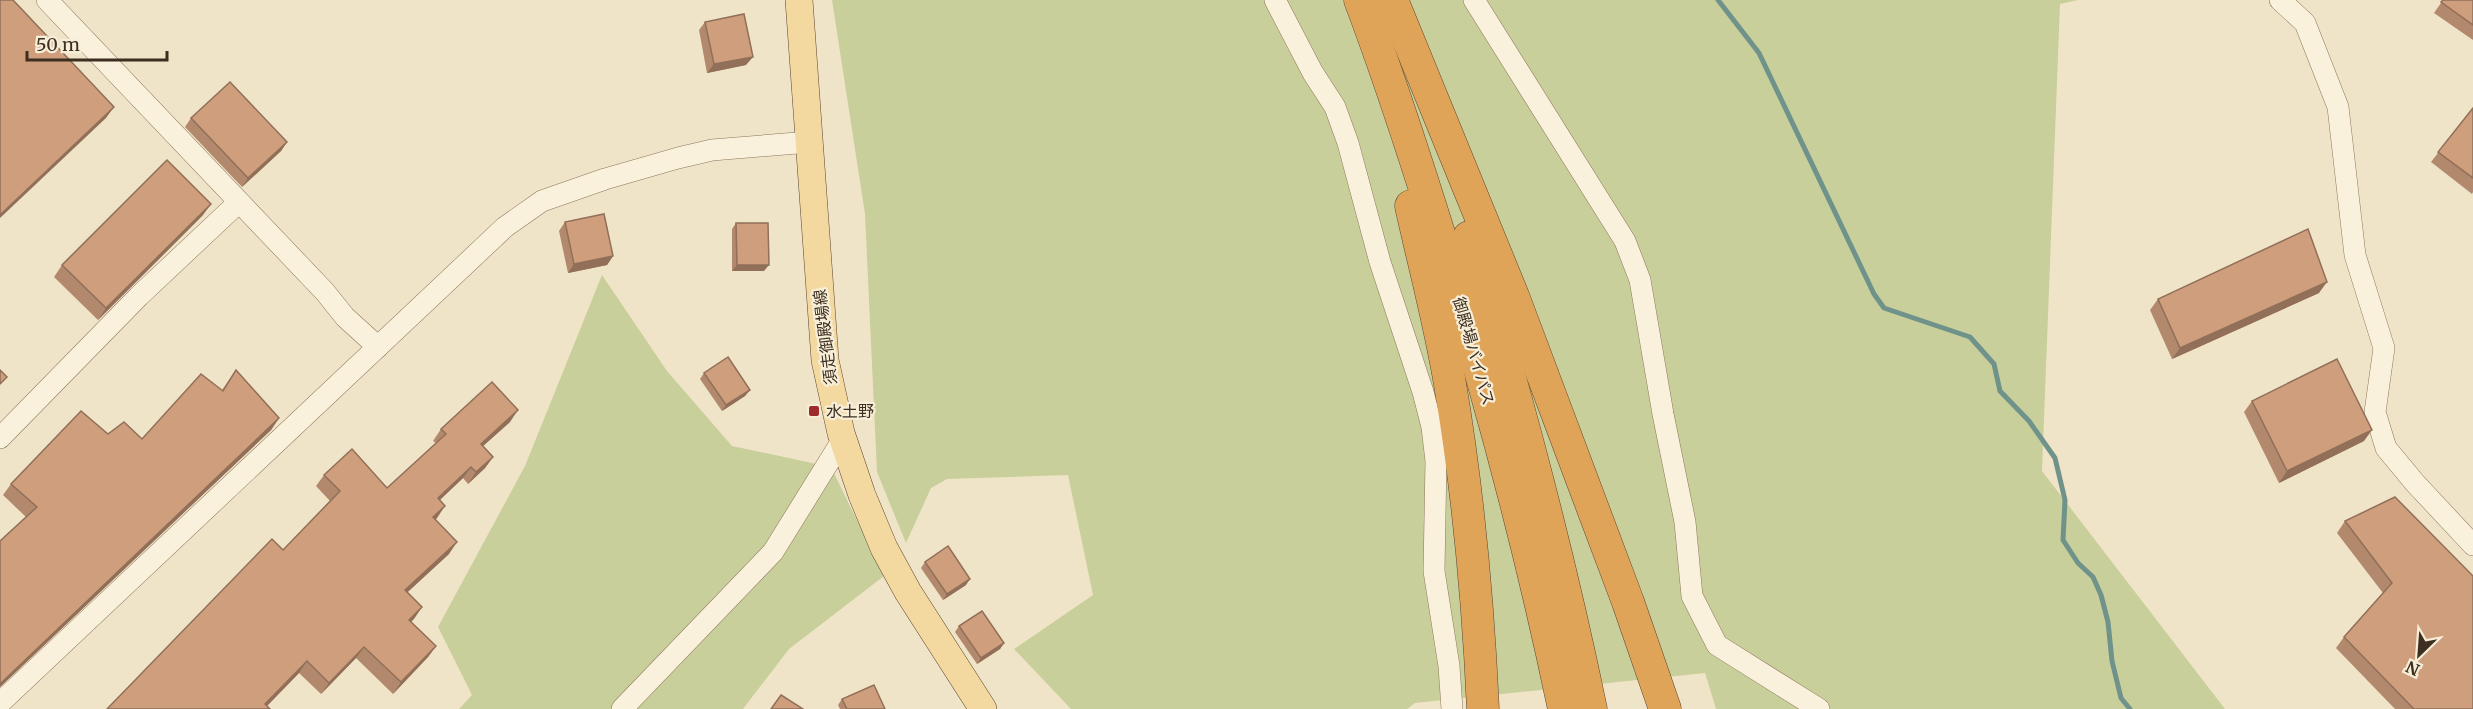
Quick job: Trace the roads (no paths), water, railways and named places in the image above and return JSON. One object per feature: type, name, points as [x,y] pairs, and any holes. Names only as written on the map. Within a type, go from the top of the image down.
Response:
[{"type":"highway","points":[[1353,0],[1404,176],[1450,382],[1467,500],[1479,631],[1483,709]]},
{"type":"highway","name":"御殿場バイパス","points":[[1360,0],[1420,175],[1473,344],[1523,530],[1564,709]]},
{"type":"highway","points":[[1390,0],[1513,296],[1628,602],[1665,709]]},
{"type":"highway","name":"御殿場バイパス","points":[[1390,0],[1450,172],[1497,331],[1545,513],[1591,709]]},
{"type":"main road","name":"須走御殿場線","points":[[799,0],[825,360],[843,438],[862,495],[884,548],[908,592],[983,709]]},
{"type":"street","points":[[47,0],[325,292],[345,317],[378,347]]},
{"type":"street","points":[[1275,0],[1313,73],[1335,107],[1380,262],[1423,392],[1432,427],[1436,461],[1434,570],[1449,666],[1452,709]]},
{"type":"street","points":[[1474,0],[1625,241],[1640,280],[1684,522],[1692,596],[1717,645],[1819,709]]},
{"type":"street","points":[[2280,0],[2305,23],[2338,107],[2355,255],[2384,348],[2374,412],[2386,448],[2415,483],[2473,544]]},
{"type":"street","points":[[0,703],[505,227],[542,201],[605,179],[712,150],[809,142]]},
{"type":"street","points":[[0,438],[139,296],[239,202]]},
{"type":"street","points":[[622,709],[773,552],[843,438]]},
{"type":"waterway","points":[[1718,0],[1759,53],[1874,294],[1884,308],[1970,337],[1994,364],[2000,391],[2029,421],[2055,458],[2065,500],[2063,540],[2078,563],[2093,577],[2101,595],[2121,698],[2130,709]]},
{"type":"place","name":"水土野","points":[[814,411]]}]
